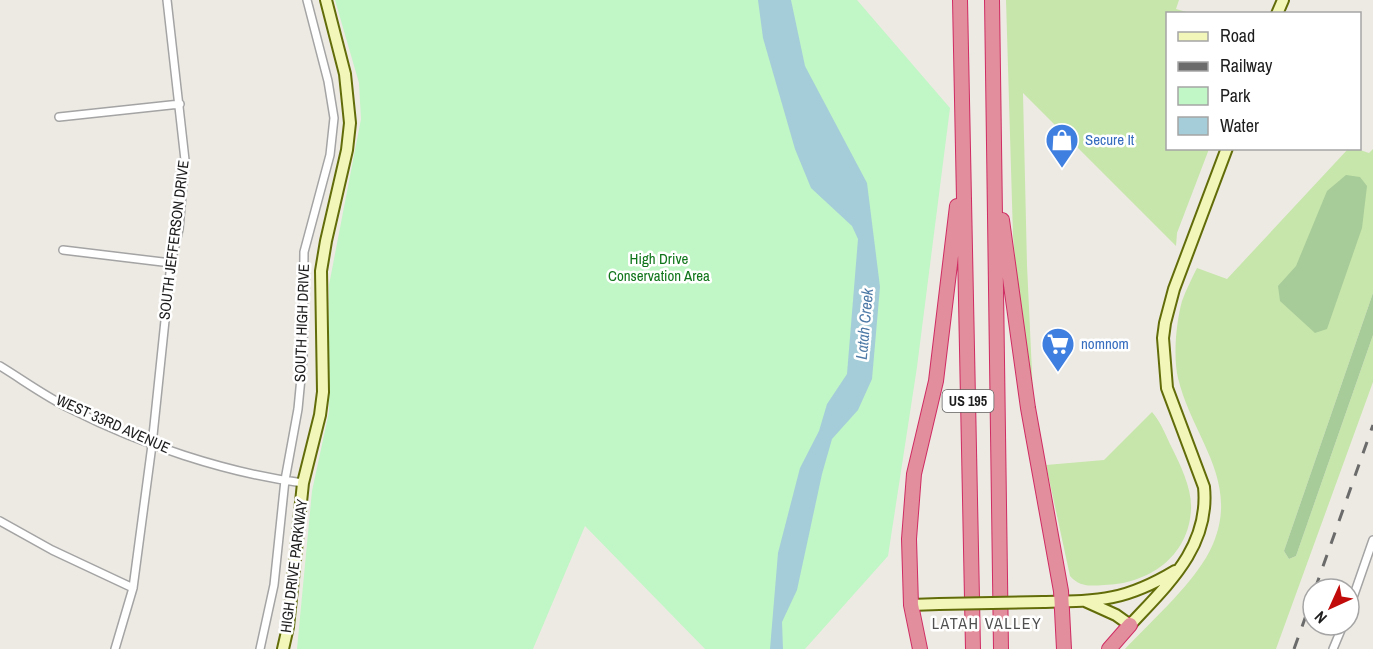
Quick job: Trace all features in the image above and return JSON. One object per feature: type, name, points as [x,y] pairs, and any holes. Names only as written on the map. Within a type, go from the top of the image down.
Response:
[{"type":"highway","name":"US 195","points":[[960,0],[973,649]]},
{"type":"highway","name":"US 195","points":[[992,0],[1001,649]]},
{"type":"highway","points":[[920,649],[911,605],[909,539],[914,474],[936,381],[962,153]]},
{"type":"highway","points":[[993,158],[1028,408],[1062,601],[1064,649]]},
{"type":"highway","points":[[1109,649],[1130,625]]},
{"type":"main road","name":"SOUTH HIGH DRIVE","points":[[303,483],[320,415],[323,392],[321,271],[347,150],[350,123],[345,74],[326,0]]},
{"type":"main road","points":[[1085,601],[1110,611],[1130,625],[1170,581],[1198,538],[1205,500],[1201,477],[1167,388],[1163,338],[1174,289],[1226,150]]},
{"type":"main road","name":"HIGH DRIVE PARKWAY","points":[[283,649],[288,627],[303,483]]},
{"type":"main road","points":[[911,605],[1085,601],[1113,598],[1136,591],[1179,568]]},
{"type":"street","name":"SOUTH JEFFERSON DRIVE","points":[[114,649],[133,588],[185,160],[167,0]]},
{"type":"street","name":"SOUTH HIGH DRIVE","points":[[260,649],[274,585],[285,480],[298,409],[303,357],[304,252],[330,155],[334,118],[328,81],[307,0]]},
{"type":"street","points":[[60,117],[180,104]]},
{"type":"street","points":[[63,250],[171,263]]},
{"type":"street","name":"WEST 33RD AVENUE","points":[[0,366],[70,409],[152,445],[214,463],[303,483]]},
{"type":"street","points":[[0,521],[52,550],[133,588]]},
{"type":"street","points":[[1360,577],[1373,540]]},
{"type":"green space","name":"High Drive Conservation Area","points":[[335,0],[857,0],[950,108],[917,367],[888,556],[805,649],[705,649],[585,526],[533,649],[297,649],[312,491],[329,412],[329,285],[361,119],[359,83]]},
{"type":"green space","points":[[1006,0],[1179,0],[1176,9],[1186,12],[1166,12],[1166,150],[1209,150],[1177,233],[1176,246],[1023,93],[1033,394],[1019,303],[1013,236]]},
{"type":"green space","points":[[1373,149],[1373,293],[1284,551],[1289,559],[1296,556],[1373,335],[1373,382],[1276,649],[1125,649],[1197,572],[1213,544],[1220,521],[1221,499],[1217,479],[1176,370],[1178,319],[1182,301],[1197,268],[1227,279],[1347,150],[1369,153]]},
{"type":"green space","points":[[1346,175],[1360,177],[1367,186],[1362,228],[1327,329],[1315,333],[1280,301],[1278,286],[1296,266],[1327,191]]},
{"type":"green space","points":[[1373,293],[1373,335],[1296,556],[1289,559],[1284,551]]},
{"type":"green space","points":[[1152,412],[1179,462],[1190,494],[1191,509],[1183,541],[1163,565],[1136,579],[1104,585],[1081,584],[1070,576],[1046,465],[1104,460]]},
{"type":"water","name":"Latah Creek","points":[[758,0],[791,0],[805,66],[867,183],[880,287],[872,379],[858,410],[832,439],[822,474],[797,590],[782,622],[783,649],[770,649],[778,553],[800,468],[819,431],[827,404],[847,374],[858,239],[852,226],[811,188],[795,149],[763,38]]},
{"type":"railway","points":[[1319,577],[1373,425]]},
{"type":"railway","points":[[1294,649],[1301,629]]},
{"type":"place","name":"Secure It","points":[[1062,169]]},
{"type":"place","name":"nomnom","points":[[1058,373]]},
{"type":"district","name":"LATAH VALLEY","points":[[987,623]]}]
